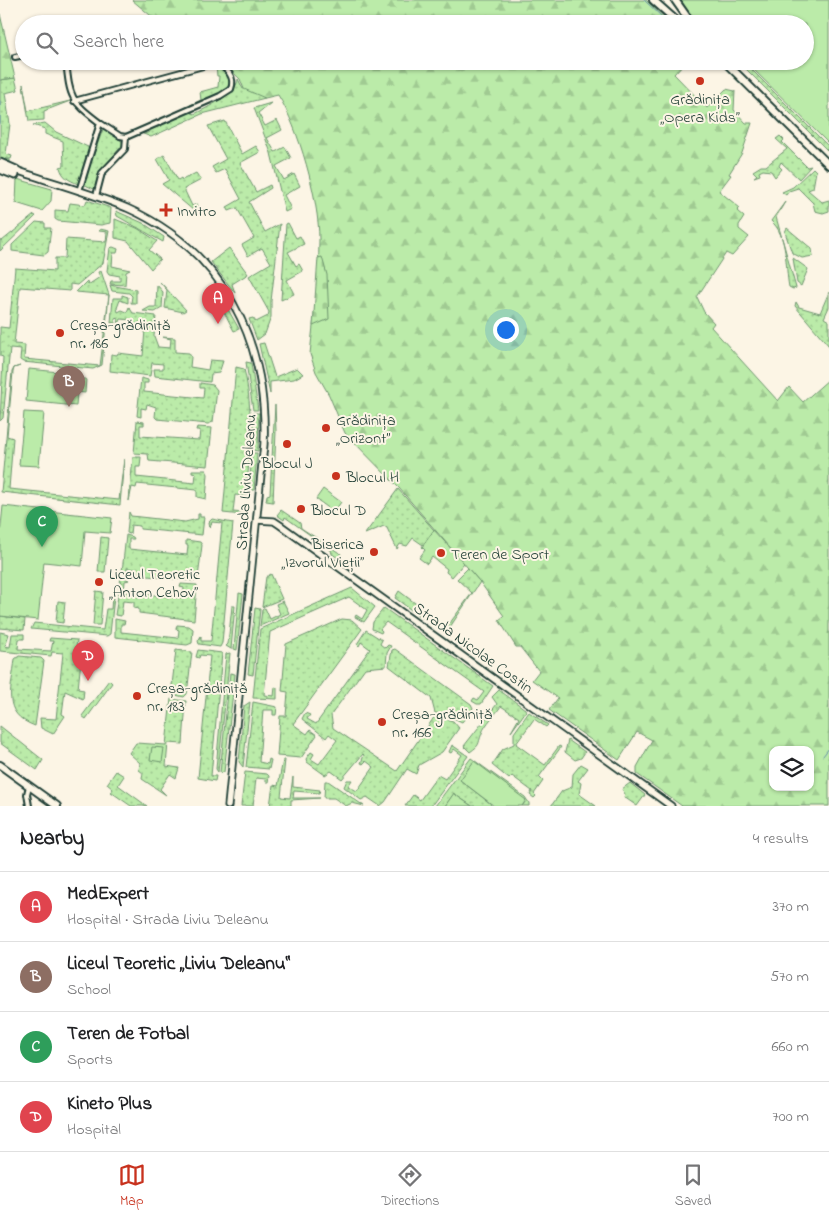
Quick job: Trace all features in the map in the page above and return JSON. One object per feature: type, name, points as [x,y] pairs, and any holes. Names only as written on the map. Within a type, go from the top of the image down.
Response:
[{"type":"highway","points":[[0,167],[15,173]]},
{"type":"main road","points":[[653,0],[670,15]]},
{"type":"main road","points":[[675,0],[686,15]]},
{"type":"main road","points":[[733,70],[829,165]]},
{"type":"main road","name":"Strada Liviu Deleanu","points":[[15,173],[96,196],[148,219],[180,241],[213,275],[239,316],[257,360],[264,398],[264,452],[228,806]]},
{"type":"main road","name":"Strada Nicolae Costin","points":[[257,520],[274,521],[280,525],[671,806]]},
{"type":"main road","points":[[0,765],[57,806]]},
{"type":"street","points":[[67,70],[70,92],[74,101],[100,123],[120,136],[126,137],[227,92],[232,87],[232,79],[224,70]]},
{"type":"street","points":[[74,101],[188,70]]},
{"type":"street","points":[[79,191],[100,123]]},
{"type":"street","points":[[96,196],[102,173],[125,149],[126,137]]},
{"type":"street","points":[[29,786],[27,794],[29,806]]},
{"type":"green space","points":[[132,0],[646,0],[662,15],[150,15]]},
{"type":"green space","points":[[681,0],[829,0],[829,144],[754,70],[814,70],[814,15],[692,15]]},
{"type":"green space","points":[[0,14],[15,78],[0,80]]},
{"type":"green space","points":[[216,70],[220,70],[228,75],[230,83],[226,90],[190,107],[190,105],[201,100],[200,92],[218,87],[219,76],[217,76]]},
{"type":"green space","points":[[230,70],[678,70],[674,74],[707,108],[726,89],[735,91],[734,110],[746,123],[752,123],[742,153],[729,174],[731,175],[719,191],[740,208],[737,211],[744,217],[739,225],[739,229],[749,237],[732,256],[726,253],[697,297],[704,312],[714,323],[711,327],[778,401],[789,387],[803,402],[829,379],[829,806],[682,806],[637,774],[637,767],[652,740],[637,732],[619,760],[549,710],[558,698],[532,680],[539,671],[520,647],[516,647],[499,620],[504,616],[480,582],[399,488],[345,433],[329,395],[316,372],[310,354],[319,239],[316,205],[300,145],[286,109],[278,95],[265,98],[244,89],[240,79]]},
{"type":"green space","points":[[747,70],[752,70],[829,147],[829,152]]},
{"type":"green space","points":[[291,71],[263,97],[265,98],[202,114],[151,137],[141,133],[150,132],[149,129],[190,111],[194,114],[221,100],[233,89],[238,79],[243,89]]},
{"type":"green space","points":[[15,78],[18,90],[5,93],[10,124],[6,154],[12,156],[11,159],[5,159],[10,160],[10,164],[0,160],[0,80]]},
{"type":"green space","points":[[23,84],[28,111],[70,101],[44,111],[44,120],[29,121]]},
{"type":"green space","points":[[271,103],[258,113],[265,126],[277,120],[282,130],[267,138],[275,152],[285,147],[291,158],[276,166],[284,180],[294,174],[300,186],[284,195],[291,209],[285,212],[271,153],[254,108]]},
{"type":"green space","points":[[225,121],[242,154],[256,146],[260,152],[240,163],[256,192],[270,185],[271,188],[249,202],[265,232],[280,224],[271,301],[271,317],[265,334],[257,340],[249,319],[253,318],[256,322],[268,316],[269,312],[249,276],[271,263],[262,248],[248,256],[242,245],[254,238],[237,208],[229,211],[227,207],[241,199],[225,169],[216,173],[212,167],[226,159],[208,126]]},
{"type":"green space","points":[[45,123],[56,132],[90,148],[78,184],[66,178],[62,173],[60,167],[64,166],[63,141],[45,134],[45,129],[33,125]]},
{"type":"green space","points":[[103,129],[124,143],[99,173],[94,189],[83,184]]},
{"type":"green space","points":[[780,136],[784,140],[782,142],[807,167],[811,166],[799,179],[781,162],[779,166],[782,169],[775,177],[771,171],[763,170],[759,172],[760,175],[754,177],[757,175],[753,171],[761,166],[766,166],[787,149],[776,139]]},
{"type":"green space","points":[[164,155],[178,180],[196,173],[201,180],[184,189],[192,206],[197,204],[202,213],[200,216],[162,184],[169,180],[157,159]]},
{"type":"green space","points":[[813,168],[816,171],[813,188],[808,190],[822,202],[829,200],[829,211],[823,213],[815,211],[813,203],[798,188],[789,191],[786,195],[782,192],[793,187]]},
{"type":"green space","points":[[17,179],[52,189],[51,201],[42,211],[16,203]]},
{"type":"green space","points":[[87,200],[111,208],[110,223],[101,225],[58,221],[55,219],[55,210],[68,211],[70,203],[85,205]]},
{"type":"green space","points":[[785,202],[776,217],[796,288],[793,289],[789,287],[783,242],[771,221]]},
{"type":"green space","points":[[116,211],[143,223],[164,237],[163,242],[117,216]]},
{"type":"green space","points":[[34,215],[36,216],[0,251],[0,240],[2,241]]},
{"type":"green space","points":[[115,219],[137,228],[157,241],[149,250],[160,259],[151,269],[128,241],[115,238]]},
{"type":"green space","points":[[36,222],[45,223],[45,228],[51,228],[48,252],[44,255],[12,251],[12,245]]},
{"type":"green space","points":[[288,223],[296,238],[300,236],[304,244],[288,252],[296,266],[299,264],[303,271],[287,280],[294,294],[281,300],[286,224]]},
{"type":"green space","points":[[787,228],[812,249],[813,256],[802,258],[792,253],[785,232]]},
{"type":"green space","points":[[100,229],[109,231],[103,263],[77,285],[70,284],[70,291],[20,287],[14,344],[25,345],[24,359],[100,366],[93,369],[23,362],[20,360],[21,349],[10,348],[3,418],[0,421],[3,357],[0,356],[0,327],[9,328],[15,268],[55,271],[55,258],[65,258],[66,239],[106,242],[107,232],[99,231]]},
{"type":"green space","points":[[110,248],[118,249],[117,253],[113,253],[112,266],[130,270],[126,272],[125,285],[110,284],[111,281],[120,281],[120,276],[109,274],[107,271]]},
{"type":"green space","points":[[229,248],[248,274],[232,284],[235,293],[211,262]]},
{"type":"green space","points":[[322,257],[327,275],[329,319],[313,326],[318,258]]},
{"type":"green space","points":[[793,258],[808,269],[801,286],[797,283]]},
{"type":"green space","points":[[101,271],[109,295],[76,292],[87,281],[88,285],[100,277],[98,272]]},
{"type":"green space","points":[[160,282],[186,310],[183,312],[165,308],[167,290]]},
{"type":"green space","points":[[110,285],[136,290],[136,303],[131,303],[132,296],[129,293],[112,291]]},
{"type":"green space","points":[[157,285],[163,292],[162,308],[155,312],[143,311],[150,307],[156,307]]},
{"type":"green space","points":[[216,288],[239,329],[234,331],[213,291]]},
{"type":"green space","points":[[829,292],[829,307],[824,318],[829,321],[829,346],[795,306],[796,302],[799,307],[820,313]]},
{"type":"green space","points":[[109,295],[102,365],[100,366]]},
{"type":"green space","points":[[122,295],[128,297],[128,303],[120,300],[117,308],[118,312],[122,310],[127,312],[129,307],[133,313],[156,316],[154,336],[158,347],[170,348],[171,339],[162,337],[175,338],[175,352],[189,353],[191,357],[190,367],[208,370],[210,360],[223,361],[219,373],[211,374],[210,382],[155,376],[154,369],[163,369],[163,364],[152,363],[150,376],[110,371],[111,354],[143,356],[145,329],[140,322],[131,327],[132,320],[121,319],[119,324],[118,319],[115,318],[115,323],[111,323],[113,298],[122,298]]},
{"type":"green space","points":[[264,343],[275,377],[297,368],[303,374],[294,379],[270,382],[270,394],[259,344]]},
{"type":"green space","points":[[246,362],[251,363],[258,410],[253,410]]},
{"type":"green space","points":[[236,367],[244,369],[250,417],[250,448],[246,496],[235,495],[233,512],[243,513],[242,515],[223,513]]},
{"type":"green space","points":[[14,368],[7,436],[13,438],[9,489],[119,500],[124,459],[120,505],[1,492],[12,372]]},
{"type":"green space","points":[[29,369],[79,374],[78,379],[86,379],[85,393],[77,392],[76,406],[26,401]]},
{"type":"green space","points":[[141,378],[148,380],[148,383],[144,383],[144,392],[203,398],[204,388],[200,388],[200,383],[213,385],[217,390],[213,422],[208,424],[157,419],[155,417],[156,407],[147,404],[146,409],[141,408],[141,417],[137,416]]},
{"type":"green space","points":[[275,405],[276,431],[273,502],[266,501],[267,495],[270,494]]},
{"type":"green space","points":[[24,412],[44,413],[39,466],[19,465]]},
{"type":"green space","points":[[253,413],[259,413],[258,451],[253,450]]},
{"type":"green space","points":[[137,421],[144,422],[144,425],[140,425],[140,436],[199,440],[200,430],[196,430],[197,427],[212,428],[208,466],[149,461],[148,454],[134,453]]},
{"type":"green space","points":[[252,453],[257,453],[254,490],[249,490]]},
{"type":"green space","points":[[133,457],[141,457],[140,467],[136,467],[136,477],[195,483],[196,473],[192,472],[192,470],[206,470],[208,474],[206,499],[197,497],[197,490],[137,484],[136,488],[132,487],[129,501]]},
{"type":"green space","points":[[323,489],[341,502],[334,512],[316,499]]},
{"type":"green space","points":[[398,489],[434,530],[423,545],[413,538],[407,546],[400,544],[397,549],[387,528],[384,526],[365,534]]},
{"type":"green space","points":[[3,506],[112,518],[110,533],[85,531],[82,566],[44,562],[38,620],[0,616],[0,535]]},
{"type":"green space","points":[[281,510],[300,523],[301,528],[341,554],[340,559],[332,554],[331,550],[285,517],[284,520],[277,515]]},
{"type":"green space","points":[[129,512],[131,516],[185,522],[198,519],[198,514],[200,514],[200,517],[204,517],[202,535],[140,529],[140,526],[131,525],[130,534],[127,533]]},
{"type":"green space","points":[[212,519],[233,523],[222,643],[220,647],[199,644],[198,641],[201,636],[201,641],[211,641],[222,523],[212,522],[210,528],[209,522]]},
{"type":"green space","name":"Teren de Sport","points":[[434,530],[464,563],[452,577],[446,572],[447,569],[432,557],[427,564],[419,558],[425,550],[422,547]]},
{"type":"green space","points":[[126,535],[134,539],[129,539],[129,549],[187,555],[188,545],[186,545],[186,540],[200,542],[202,545],[198,578],[193,581],[139,575],[136,573],[136,569],[127,568],[127,572],[122,572]]},
{"type":"green space","points":[[101,537],[108,538],[105,572],[98,572]]},
{"type":"green space","points":[[468,568],[480,582],[446,633],[444,631],[472,593],[457,579]]},
{"type":"green space","points":[[271,574],[282,599],[262,607],[266,577]]},
{"type":"green space","points":[[121,577],[129,580],[125,581],[124,592],[183,598],[184,588],[180,587],[181,584],[197,585],[194,620],[139,613],[139,609],[134,608],[134,602],[123,601],[121,616],[115,615]]},
{"type":"green space","points":[[352,588],[375,607],[364,622],[355,617],[356,615],[362,619],[367,610],[349,597],[270,632],[264,695],[274,696],[275,687],[277,688],[277,699],[253,698],[260,629]]},
{"type":"green space","points":[[96,591],[103,592],[100,625],[93,625]]},
{"type":"green space","points":[[399,591],[427,612],[422,618],[395,598]]},
{"type":"green space","points":[[239,593],[243,594],[237,650],[234,649]]},
{"type":"green space","points":[[112,597],[114,597],[110,634],[107,636],[31,629],[34,623],[103,630],[106,609],[111,609]]},
{"type":"green space","points":[[58,601],[65,602],[63,623],[56,622]]},
{"type":"green space","points":[[283,601],[289,613],[260,626],[262,610],[265,608],[270,619],[280,614],[276,604]]},
{"type":"green space","points":[[232,606],[235,606],[231,649],[226,646],[228,644]]},
{"type":"green space","points":[[255,608],[260,609],[253,675],[248,674]]},
{"type":"green space","points":[[384,608],[493,686],[481,704],[472,701],[474,698],[478,700],[484,692],[386,622],[380,629],[381,633],[372,629],[373,622]]},
{"type":"green space","points":[[0,616],[25,619],[24,630],[0,628]]},
{"type":"green space","points":[[115,619],[125,621],[124,624],[121,624],[121,632],[178,638],[179,630],[176,629],[177,625],[189,626],[193,629],[192,643],[187,645],[115,637]]},
{"type":"green space","points":[[342,619],[352,620],[362,629],[293,724],[307,734],[310,730],[317,735],[301,758],[277,756],[280,716],[286,716],[288,692],[282,691],[286,644]]},
{"type":"green space","points":[[366,630],[382,640],[380,644],[385,648],[388,645],[391,646],[387,653],[386,666],[365,668],[331,715],[333,728],[397,771],[435,716],[453,721],[459,728],[442,752],[419,765],[416,774],[407,769],[385,802],[380,806],[367,797],[361,800],[344,787],[347,780],[352,780],[348,786],[357,791],[374,767],[366,761],[363,764],[361,763],[363,754],[342,779],[331,771],[325,775],[307,762],[306,759],[311,752],[314,754],[311,759],[319,764],[337,740],[329,734],[326,738],[302,719],[305,713],[310,715],[307,719],[316,724],[370,649],[361,642],[359,646],[357,644]]},
{"type":"green space","points":[[0,632],[9,634],[5,646],[10,647],[12,634],[24,634],[24,639],[19,639],[18,649],[51,651],[53,641],[49,641],[50,638],[77,640],[75,659],[81,660],[78,689],[84,690],[83,699],[65,691],[62,714],[65,716],[53,734],[41,728],[40,718],[56,719],[63,653],[52,652],[51,656],[0,651]]},
{"type":"green space","points":[[395,649],[471,704],[473,708],[462,722],[445,714],[435,713],[431,698],[389,666],[392,650]]},
{"type":"green space","points":[[176,650],[192,652],[187,694],[184,697],[171,694]]},
{"type":"green space","points":[[198,650],[222,653],[211,776],[216,776],[215,781],[198,778],[210,656],[200,655],[199,658],[196,657]]},
{"type":"green space","points":[[230,653],[218,772],[216,769],[226,654]]},
{"type":"green space","points":[[19,656],[41,658],[44,661],[35,726],[24,721],[12,707],[12,680],[15,659]]},
{"type":"green space","points":[[230,673],[235,674],[224,772],[220,773]]},
{"type":"green space","points":[[109,680],[112,683],[86,719],[82,716]]},
{"type":"green space","points":[[499,690],[526,711],[511,732],[519,718],[501,706],[486,726],[477,746],[470,752],[464,746],[497,704],[492,697]]},
{"type":"green space","points":[[171,699],[186,701],[183,744],[168,743],[166,766],[179,768],[176,778],[170,774],[160,789],[166,795],[142,779],[143,773],[139,770],[140,763],[129,753],[136,743],[166,745]]},
{"type":"green space","points":[[250,702],[243,767],[239,762],[244,706]]},
{"type":"green space","points":[[253,702],[277,707],[276,715],[273,715],[273,710],[263,710],[259,762],[268,764],[269,759],[271,760],[269,769],[246,767]]},
{"type":"green space","points":[[529,712],[548,725],[546,727],[534,719],[516,744],[545,765],[559,746],[561,747],[539,777],[543,781],[534,794],[536,796],[534,798],[530,795],[532,791],[512,776],[509,779],[492,765],[503,749],[514,744],[514,733]]},
{"type":"green space","points":[[0,726],[43,760],[37,770],[0,743]]},
{"type":"green space","points":[[568,740],[585,752],[581,758],[575,760],[565,752]]},
{"type":"green space","points":[[452,745],[468,756],[431,806],[405,806],[413,795],[420,800],[438,775],[445,779],[462,755],[454,749],[451,753],[449,752]]},
{"type":"green space","points":[[152,747],[164,748],[162,762],[150,760]]},
{"type":"green space","points":[[471,758],[525,797],[529,806],[522,806],[526,801],[460,780],[491,804],[490,806],[472,806],[454,794],[445,806],[435,806]]},
{"type":"green space","points":[[283,760],[285,760],[281,797],[290,798],[293,777],[293,787],[320,790],[319,793],[294,791],[293,798],[320,798],[291,800],[291,806],[270,806],[273,785],[278,786]]},
{"type":"green space","points":[[474,761],[526,800],[522,806],[494,806],[460,780]]},
{"type":"green space","points":[[581,764],[588,768],[578,781],[581,783],[579,794],[596,806],[551,806],[562,791],[572,787],[573,774]]},
{"type":"green space","points":[[116,771],[124,776],[118,785],[147,806],[131,806],[111,792],[113,789],[107,784]]},
{"type":"green space","points":[[245,772],[267,774],[269,776],[268,782],[266,782],[266,779],[256,778],[253,806],[241,806]]},
{"type":"green space","points":[[325,781],[328,781],[364,806],[352,803],[346,806],[334,798],[324,798]]},
{"type":"green space","points":[[630,783],[645,795],[637,806],[624,797],[625,794],[622,789]]},
{"type":"green space","points":[[454,794],[472,806],[445,806]]},
{"type":"waterway","points":[[644,0],[660,15]]},
{"type":"waterway","points":[[0,101],[0,124]]},
{"type":"waterway","points":[[823,756],[829,748]]},
{"type":"place","name":"Grădinița „Opera Kids”","points":[[700,81]]},
{"type":"place","name":"Invitro","points":[[166,210]]},
{"type":"place","name":"MedExpert","points":[[218,324]]},
{"type":"place","name":"Creșa-grădiniță nr. 186","points":[[60,333]]},
{"type":"place","name":"Liceul Teoretic „Liviu Deleanu“","points":[[69,407]]},
{"type":"place","name":"Grădinița „Orizont”","points":[[326,428]]},
{"type":"place","name":"Blocul J","points":[[287,444]]},
{"type":"place","name":"Blocul H","points":[[336,476]]},
{"type":"place","name":"Blocul D","points":[[301,509]]},
{"type":"place","name":"Teren de Fotbal","points":[[42,547]]},
{"type":"place","name":"Biserica „Izvorul Vieții”","points":[[374,552]]},
{"type":"place","name":"Teren de Sport","points":[[441,553]]},
{"type":"place","name":"Liceul Teoretic „Anton Cehov”","points":[[99,582]]},
{"type":"place","name":"Kineto Plus","points":[[88,681]]},
{"type":"place","name":"Creșa-grădiniță nr. 183","points":[[137,696]]},
{"type":"place","name":"Creșa-grădiniță nr. 166","points":[[382,722]]}]
